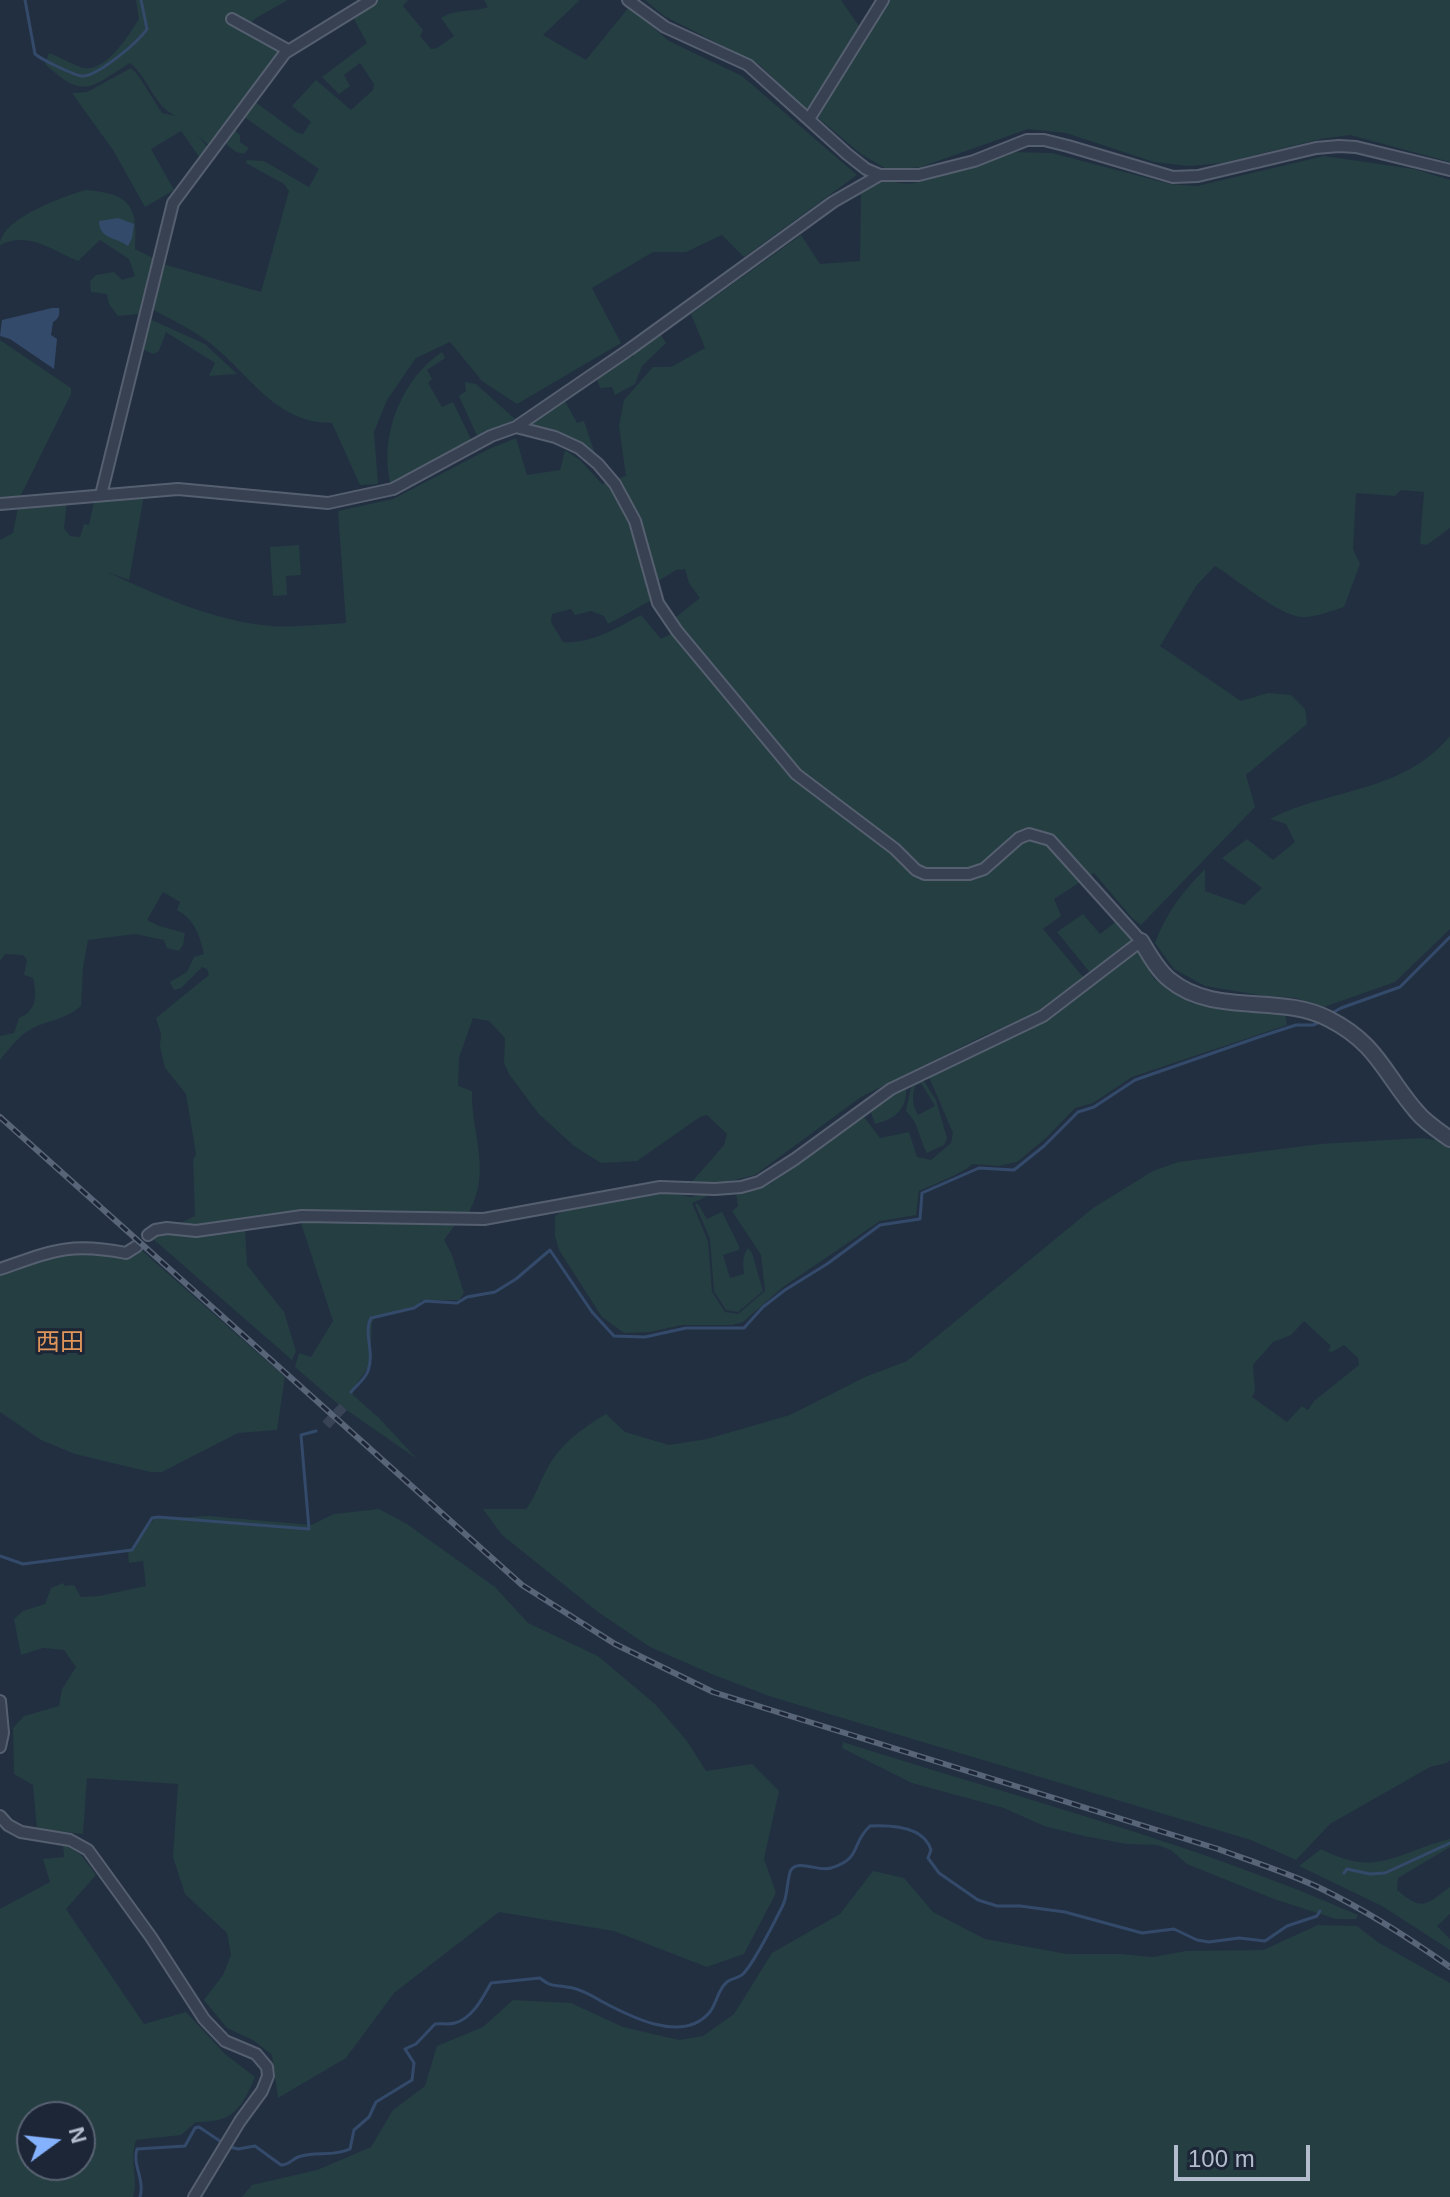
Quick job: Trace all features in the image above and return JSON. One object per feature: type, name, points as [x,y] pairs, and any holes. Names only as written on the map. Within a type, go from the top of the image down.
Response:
[{"type":"street","points":[[101,495],[173,203],[262,80],[288,50],[371,0]]},
{"type":"street","points":[[628,0],[665,27],[748,65],[866,169],[880,175],[919,175],[974,161],[1027,140],[1044,140],[1068,146],[1173,177],[1198,176],[1316,148],[1339,146],[1356,147],[1450,170]]},
{"type":"street","points":[[809,119],[883,0]]},
{"type":"street","points":[[232,19],[288,50]]},
{"type":"street","points":[[0,504],[178,489],[308,503],[339,502],[393,489],[491,436],[516,427],[833,202],[880,175]]},
{"type":"street","points":[[516,427],[555,437],[579,448],[615,484],[635,521],[649,577],[664,612],[768,743],[796,774],[822,796],[925,874],[969,874],[984,869],[1019,838],[1029,834],[1041,836],[1061,850],[1141,941],[1167,978],[1193,994],[1225,1002],[1290,1007],[1312,1012],[1358,1036],[1376,1054],[1419,1114],[1450,1139]]},
{"type":"street","points":[[148,1235],[167,1228],[196,1231],[302,1216],[484,1219],[660,1187],[715,1189],[750,1185],[775,1173],[891,1089],[1043,1016],[1141,941]]},
{"type":"street","points":[[0,1269],[55,1250],[102,1247],[126,1253],[137,1246]]},
{"type":"street","points":[[0,1701],[3,1733],[0,1747]]},
{"type":"street","points":[[0,1816],[21,1832],[70,1840],[88,1850],[151,1937],[204,2019],[225,2041],[256,2054],[267,2067],[268,2076],[262,2091],[194,2197]]},
{"type":"green space","points":[[136,0],[288,0],[245,28],[280,49],[281,53],[209,146],[197,134],[208,148],[200,158],[181,131],[151,149],[174,190],[145,207],[113,150],[72,93],[87,92],[131,68],[162,113],[176,116],[161,105],[130,63],[96,84],[87,86],[69,83],[45,64],[49,53],[84,68],[100,64],[116,51],[139,19]]},
{"type":"green space","points":[[365,0],[408,0],[403,6],[423,30],[420,36],[431,49],[454,36],[441,18],[488,7],[484,0],[580,0],[543,35],[586,60],[629,7],[669,41],[742,76],[857,175],[744,257],[722,235],[686,252],[653,252],[592,288],[621,343],[517,404],[482,381],[450,342],[416,358],[387,400],[374,432],[378,484],[360,485],[332,423],[311,421],[277,405],[206,340],[152,309],[163,264],[261,292],[289,191],[284,184],[246,163],[247,160],[264,161],[309,187],[319,169],[244,117],[234,130],[240,135],[240,142],[249,148],[244,154],[222,141],[254,101],[303,134],[311,122],[292,106],[316,80],[351,110],[373,90],[374,84],[360,63],[344,75],[350,86],[339,94],[322,77],[367,43],[353,17]]},
{"type":"green space","points":[[645,0],[841,0],[859,26],[808,113],[760,65],[664,16]]},
{"type":"green space","points":[[888,0],[1450,0],[1450,162],[1350,135],[1222,163],[1189,166],[1154,162],[1066,133],[1028,129],[921,167],[888,170],[861,154],[817,117]]},
{"type":"green space","points":[[1009,152],[1052,153],[1170,184],[1197,186],[1324,156],[1414,169],[1450,180],[1450,528],[1427,545],[1420,544],[1424,492],[1401,490],[1395,496],[1356,493],[1353,549],[1360,564],[1344,607],[1311,616],[1292,615],[1215,566],[1196,586],[1160,646],[1241,701],[1268,693],[1291,695],[1305,709],[1307,724],[1246,775],[1255,807],[1141,925],[1094,873],[1054,899],[1061,916],[1043,929],[1083,977],[1039,1012],[983,1036],[861,1097],[755,1175],[714,1185],[690,1184],[724,1145],[727,1134],[707,1115],[637,1161],[601,1163],[574,1146],[538,1113],[504,1063],[505,1038],[489,1021],[473,1018],[459,1058],[458,1086],[472,1091],[479,1152],[479,1182],[469,1212],[277,1213],[176,1225],[195,1216],[193,1160],[196,1154],[186,1094],[165,1068],[156,1018],[209,975],[207,969],[202,967],[181,988],[174,990],[170,982],[187,972],[194,957],[204,954],[195,928],[177,910],[180,902],[163,892],[147,920],[185,933],[179,951],[167,948],[164,940],[135,934],[88,940],[81,1006],[70,1014],[28,1031],[0,1060],[0,1036],[14,1033],[19,1018],[32,1007],[35,996],[33,978],[24,975],[27,960],[23,955],[5,954],[0,961],[0,540],[13,533],[18,507],[67,501],[64,528],[70,536],[80,537],[84,524],[89,525],[94,501],[144,495],[129,580],[107,572],[167,598],[229,619],[280,626],[346,623],[338,511],[393,499],[516,438],[527,475],[560,470],[565,450],[580,460],[602,484],[626,476],[619,426],[624,400],[653,367],[671,367],[705,348],[691,314],[801,235],[820,264],[860,261],[861,193],[872,186],[886,181],[919,182]],"holes":[[[685,569],[689,583],[700,598],[675,618],[678,630],[661,639],[641,615],[604,634],[574,642],[563,642],[551,622],[552,614],[571,609],[575,615],[591,611],[604,616],[608,624],[650,601],[655,583],[676,570]]]},
{"type":"green space","points":[[86,190],[113,195],[128,205],[135,222],[135,249],[153,258],[139,314],[118,316],[109,304],[107,294],[91,292],[90,281],[96,275],[114,272],[122,280],[135,276],[129,259],[100,240],[78,261],[30,241],[11,241],[0,245],[10,226],[21,218],[49,203]]},
{"type":"green space","points":[[147,318],[205,344],[237,374],[209,376],[215,363],[166,332],[159,351],[153,354],[140,348]]},
{"type":"green space","points":[[660,333],[666,343],[642,366],[635,384],[615,395],[612,387],[600,388],[597,379],[625,358],[633,357],[634,351]]},
{"type":"green space","points":[[0,340],[71,388],[71,394],[21,495],[11,500],[0,499]]},
{"type":"green space","points":[[442,352],[445,358],[427,370],[432,379],[428,383],[442,407],[453,402],[472,441],[391,486],[388,449],[396,411],[415,378]]},
{"type":"green space","points":[[465,382],[476,384],[515,419],[478,438],[459,396],[466,391]]},
{"type":"green space","points":[[565,401],[577,423],[584,421],[594,451],[592,453],[573,438],[530,425]]},
{"type":"green space","points":[[299,545],[301,575],[286,576],[287,595],[273,596],[270,547]]},
{"type":"green space","points":[[1450,736],[1450,929],[1395,982],[1321,1008],[1296,998],[1205,986],[1174,969],[1155,943],[1176,903],[1205,869],[1205,891],[1244,905],[1262,888],[1222,858],[1247,839],[1273,860],[1295,842],[1286,824],[1270,819],[1410,769],[1431,755]]},
{"type":"green space","points":[[1083,914],[1100,934],[1118,920],[1129,932],[1132,946],[1092,975],[1057,932]]},
{"type":"green space","points":[[1138,950],[1154,979],[1193,1004],[1285,1013],[1287,1025],[1132,1077],[1093,1103],[1075,1108],[1017,1162],[998,1166],[972,1164],[919,1191],[916,1215],[880,1221],[783,1287],[743,1322],[732,1325],[682,1325],[650,1332],[624,1333],[602,1317],[559,1250],[555,1216],[566,1209],[661,1191],[691,1197],[706,1193],[706,1197],[692,1203],[708,1241],[712,1292],[725,1312],[738,1314],[765,1291],[761,1255],[732,1211],[738,1206],[736,1192],[770,1184],[864,1117],[880,1138],[909,1132],[917,1157],[931,1160],[951,1143],[953,1133],[929,1077],[987,1046],[1044,1021]]},
{"type":"green space","points":[[922,1078],[936,1100],[947,1138],[944,1145],[927,1153],[906,1111],[912,1082]],"holes":[[[921,1083],[935,1106],[918,1115],[913,1101],[915,1086]]]},
{"type":"green space","points":[[906,1086],[905,1101],[895,1116],[875,1124],[869,1107]]},
{"type":"green space","points":[[1422,1138],[1441,1141],[1450,1148],[1450,1760],[1430,1767],[1330,1824],[1296,1860],[1251,1840],[772,1697],[714,1675],[650,1647],[598,1612],[502,1535],[483,1509],[526,1509],[547,1469],[565,1444],[606,1414],[625,1432],[669,1445],[707,1439],[790,1415],[865,1377],[907,1361],[1093,1208],[1153,1171],[1178,1162],[1320,1144]],"holes":[[[1304,1321],[1331,1346],[1328,1351],[1332,1352],[1344,1345],[1358,1358],[1359,1365],[1314,1401],[1308,1410],[1302,1406],[1287,1422],[1252,1397],[1255,1391],[1253,1365],[1273,1342],[1291,1335]]]},
{"type":"green space","points":[[695,1204],[707,1219],[722,1212],[739,1246],[739,1250],[723,1255],[730,1278],[744,1274],[743,1263],[748,1248],[752,1253],[763,1291],[738,1312],[726,1310],[714,1291],[710,1239]]},
{"type":"green space","points":[[300,1220],[455,1225],[444,1240],[464,1293],[459,1300],[421,1300],[418,1306],[377,1316],[372,1322],[370,1365],[352,1390],[353,1395],[417,1459],[338,1404],[295,1367],[299,1353],[311,1357],[333,1321]]},
{"type":"green space","points":[[245,1228],[247,1265],[284,1312],[296,1351],[292,1360],[152,1238],[159,1233],[195,1235]]},
{"type":"green space","points":[[139,1248],[285,1377],[277,1430],[238,1433],[162,1472],[150,1472],[75,1454],[41,1440],[0,1412],[0,1271],[73,1250]]},
{"type":"green space","points":[[379,1509],[407,1524],[495,1587],[528,1623],[598,1656],[655,1704],[687,1741],[706,1771],[752,1764],[779,1791],[764,1859],[776,1893],[744,1954],[707,1967],[614,1931],[499,1912],[394,1993],[346,2058],[278,2098],[272,2055],[253,2040],[227,2028],[204,2000],[223,1975],[231,1955],[227,1933],[185,1894],[173,1857],[178,1784],[87,1778],[83,1834],[37,1829],[33,1785],[14,1774],[13,1728],[24,1716],[59,1706],[62,1689],[76,1667],[64,1650],[43,1648],[21,1655],[14,1619],[23,1611],[45,1604],[51,1588],[63,1583],[65,1586],[74,1585],[81,1597],[146,1586],[143,1561],[129,1563],[128,1553],[154,1519],[208,1516],[311,1525],[334,1514]]},
{"type":"green space","points":[[843,1742],[1167,1843],[1358,1915],[1356,1919],[1336,1919],[1274,1899],[1187,1864],[1171,1850],[1157,1845],[1127,1844],[1044,1826],[1004,1808],[912,1783],[842,1748]]},
{"type":"green space","points":[[1450,1839],[1450,1847],[1398,1878],[1397,1890],[1413,1901],[1424,1904],[1450,1887],[1450,1914],[1437,1926],[1450,1939],[1450,1950],[1382,1906],[1299,1866],[1321,1849],[1357,1862],[1372,1862]]},
{"type":"green space","points":[[63,1844],[81,1855],[96,1875],[66,1909],[144,2024],[186,2012],[225,2054],[255,2077],[246,2097],[228,2116],[196,2122],[181,2135],[136,2140],[133,2197],[0,2197],[0,1909],[50,1882],[43,1859],[64,1857]]},
{"type":"green space","points":[[873,1871],[904,1878],[933,1912],[985,1939],[1067,1954],[1153,1957],[1186,1951],[1263,1950],[1318,1925],[1357,1926],[1379,1943],[1450,1983],[1450,2197],[242,2197],[252,2185],[317,2170],[371,2147],[393,2110],[425,2086],[437,2046],[483,2027],[513,2000],[571,2003],[623,2027],[679,2040],[703,2036],[734,2014],[772,1953],[840,1914]]},
{"type":"water","points":[[118,218],[134,224],[128,246],[105,234],[100,227],[99,221]]},
{"type":"water","points":[[59,308],[51,335],[57,339],[54,369],[10,339],[0,336],[2,320]]},
{"type":"waterway","points":[[25,0],[35,54],[81,76],[106,65],[147,29],[141,0]]},
{"type":"waterway","points":[[1332,1013],[1400,987],[1450,937]]},
{"type":"waterway","points":[[351,1392],[363,1379],[370,1364],[368,1330],[371,1318],[414,1308],[425,1301],[457,1303],[467,1297],[495,1292],[516,1279],[550,1250],[592,1312],[614,1336],[645,1337],[686,1328],[744,1328],[763,1307],[785,1290],[880,1225],[920,1219],[922,1193],[979,1168],[1014,1170],[1078,1112],[1094,1107],[1135,1080],[1296,1025],[1320,1022]]},
{"type":"waterway","points":[[0,1556],[23,1564],[132,1550],[152,1518],[158,1517],[309,1529],[301,1435],[316,1431]]},
{"type":"waterway","points":[[230,2147],[255,2146],[281,2165],[304,2155],[350,2149],[354,2130],[369,2117],[376,2102],[412,2080],[414,2063],[405,2049],[416,2044],[435,2024],[453,2024],[467,2017],[491,1983],[540,1978],[550,1984],[580,1990],[640,2020],[670,2027],[698,2022],[712,2009],[724,1985],[743,1974],[752,1961],[783,1905],[791,1870],[799,1866],[826,1869],[841,1864],[852,1855],[870,1826],[897,1827],[921,1836],[931,1850],[928,1858],[939,1873],[978,1900],[997,1906],[1065,1912],[1142,1933],[1174,1929],[1209,1942],[1239,1938],[1265,1941],[1287,1926],[1317,1916],[1320,1911]]},
{"type":"waterway","points":[[1344,1873],[1347,1869],[1370,1874],[1385,1873],[1450,1843]]},
{"type":"waterway","points":[[140,2197],[137,2149],[185,2146],[195,2128],[199,2127],[223,2143]]},
{"type":"tunnel","points":[[326,1425],[344,1406]]},
{"type":"railway","points":[[0,1117],[522,1585],[615,1644],[713,1692],[1218,1849],[1284,1873],[1355,1906],[1450,1967]]},
{"type":"district","name":"西田","points":[[60,1343]]}]
